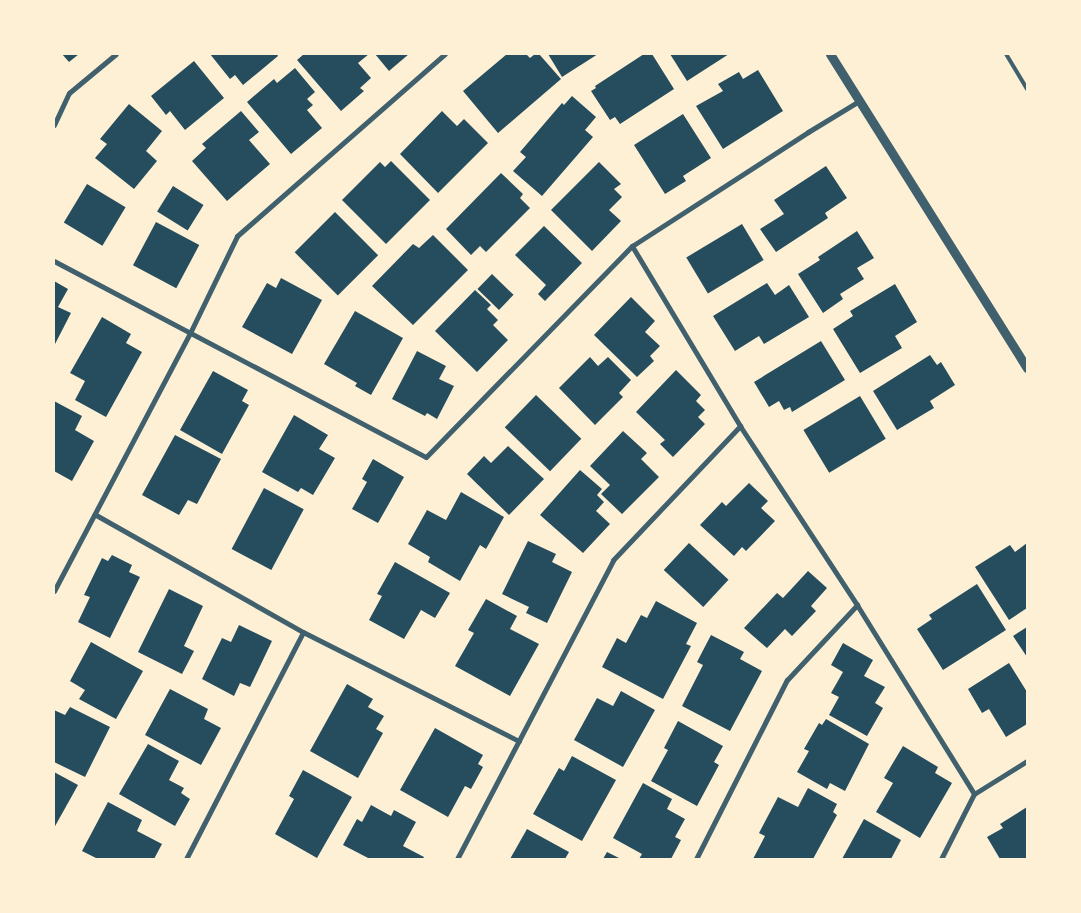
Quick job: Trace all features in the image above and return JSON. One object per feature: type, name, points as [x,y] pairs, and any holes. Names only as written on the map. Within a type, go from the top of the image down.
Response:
[{"type":"street","points":[[54,125],[69,93],[116,54]]},
{"type":"street","points":[[54,591],[96,515],[190,333],[237,236],[445,54]]},
{"type":"street","points":[[830,54],[1027,368]]},
{"type":"street","points":[[54,261],[426,457],[632,246],[859,101]]},
{"type":"street","points":[[632,246],[740,426],[857,604],[974,794]]},
{"type":"street","points":[[457,859],[613,560],[740,426]]},
{"type":"street","points":[[96,515],[302,632],[519,741]]},
{"type":"street","points":[[696,859],[787,680],[857,604]]},
{"type":"street","points":[[186,859],[302,632]]},
{"type":"street","points":[[941,859],[974,794],[1027,761]]},
{"type":"lane","points":[[1006,54],[1027,89]]},
{"type":"building","points":[[62,54],[79,54],[69,62]]},
{"type":"building","points":[[210,54],[277,54],[278,56],[243,85],[235,75],[230,79]]},
{"type":"building","points":[[304,54],[369,54],[358,63],[371,78],[360,88],[364,91],[341,111],[297,60]]},
{"type":"building","points":[[375,54],[409,54],[389,71]]},
{"type":"building","points":[[507,54],[526,54],[530,58],[535,54],[539,54],[561,79],[498,133],[463,91]]},
{"type":"building","points":[[548,54],[598,54],[562,77]]},
{"type":"building","points":[[644,54],[652,54],[674,89],[620,124],[615,117],[610,120],[591,91],[596,88],[595,86]]},
{"type":"building","points":[[670,54],[729,54],[687,81]]},
{"type":"building","points":[[194,61],[224,98],[185,130],[170,111],[166,115],[151,96]]},
{"type":"building","points":[[295,68],[315,92],[307,99],[313,105],[307,110],[322,128],[291,154],[247,102],[274,79],[277,83]]},
{"type":"building","points":[[758,70],[783,111],[723,149],[696,106],[723,91],[718,84],[739,72],[743,79]]},
{"type":"building","points":[[572,96],[596,117],[585,130],[593,137],[542,196],[513,171],[526,157],[520,152],[562,103],[564,105]]},
{"type":"building","points":[[129,104],[162,131],[146,151],[157,161],[134,189],[95,158],[107,144],[100,139]]},
{"type":"building","points":[[241,111],[259,132],[249,140],[270,164],[227,201],[192,161],[206,148],[202,144]]},
{"type":"building","points":[[442,111],[457,126],[464,119],[488,143],[438,193],[400,154]]},
{"type":"building","points":[[683,114],[711,158],[683,176],[686,181],[665,194],[634,145]]},
{"type":"building","points":[[391,161],[430,200],[386,244],[342,200],[380,162],[385,167]]},
{"type":"building","points":[[599,162],[621,184],[614,189],[622,197],[609,210],[621,221],[592,251],[551,210]]},
{"type":"building","points":[[826,166],[847,198],[825,213],[828,218],[776,252],[760,229],[784,214],[774,200]]},
{"type":"building","points":[[501,173],[523,194],[520,198],[530,208],[486,252],[480,246],[471,255],[446,229]]},
{"type":"building","points":[[87,184],[126,207],[102,246],[64,223]]},
{"type":"building","points":[[173,186],[204,205],[188,231],[157,211]]},
{"type":"building","points":[[335,212],[378,255],[338,295],[295,252]]},
{"type":"building","points":[[156,222],[199,245],[176,288],[133,265]]},
{"type":"building","points":[[742,224],[764,260],[708,293],[686,257]]},
{"type":"building","points":[[544,226],[582,263],[545,301],[538,294],[546,285],[515,255]]},
{"type":"building","points":[[857,231],[874,258],[857,268],[864,279],[840,294],[843,299],[823,313],[798,274],[820,260],[818,257]]},
{"type":"building","points":[[433,235],[468,270],[413,325],[372,286],[413,244],[419,248]]},
{"type":"building","points":[[492,274],[514,295],[499,310],[477,289]]},
{"type":"building","points":[[281,278],[322,300],[292,354],[242,327],[267,283],[276,288]]},
{"type":"building","points":[[54,281],[68,289],[58,307],[71,313],[54,346]]},
{"type":"building","points":[[767,283],[775,295],[789,285],[809,317],[764,344],[759,336],[735,351],[713,316]]},
{"type":"building","points":[[895,284],[917,322],[895,336],[902,348],[860,373],[833,329],[853,316],[850,311]]},
{"type":"building","points":[[475,290],[491,305],[487,309],[498,320],[493,325],[508,340],[477,372],[435,331]]},
{"type":"building","points":[[631,297],[655,321],[645,332],[660,346],[650,356],[654,361],[637,377],[594,335]]},
{"type":"building","points":[[355,311],[403,338],[371,395],[355,386],[357,383],[324,364]]},
{"type":"building","points":[[102,317],[131,334],[126,343],[142,352],[106,417],[75,400],[85,381],[70,373]]},
{"type":"building","points":[[821,341],[845,380],[792,412],[790,407],[784,410],[779,401],[769,407],[754,382]]},
{"type":"building","points":[[417,351],[446,366],[439,379],[454,386],[437,419],[427,413],[425,416],[392,399]]},
{"type":"building","points":[[930,355],[937,365],[941,362],[955,385],[930,401],[934,408],[897,430],[873,391]]},
{"type":"building","points":[[590,357],[598,366],[608,357],[631,380],[619,393],[623,397],[595,425],[559,388]]},
{"type":"building","points":[[676,370],[701,395],[696,401],[705,410],[698,417],[705,424],[673,457],[660,444],[665,440],[636,412]]},
{"type":"building","points":[[213,371],[248,390],[242,401],[249,405],[222,454],[180,430]]},
{"type":"building","points":[[536,395],[581,439],[550,471],[505,427]]},
{"type":"building","points":[[860,396],[886,439],[829,473],[803,430]]},
{"type":"building","points":[[54,401],[82,416],[75,430],[94,441],[72,481],[54,471]]},
{"type":"building","points":[[294,415],[328,435],[319,449],[335,458],[313,495],[301,488],[298,492],[262,472]]},
{"type":"building","points":[[623,431],[647,453],[641,459],[659,477],[622,514],[601,494],[610,485],[590,466]]},
{"type":"building","points":[[175,435],[221,459],[197,504],[188,500],[179,515],[142,495]]},
{"type":"building","points":[[508,446],[544,479],[509,515],[467,474],[484,456],[491,463]]},
{"type":"building","points":[[373,459],[404,477],[378,523],[352,509],[367,482],[362,479]]},
{"type":"building","points":[[580,470],[602,489],[597,495],[604,502],[596,511],[610,524],[583,553],[540,515]]},
{"type":"building","points":[[749,483],[768,501],[761,508],[775,521],[746,551],[742,547],[734,556],[700,525],[722,502],[726,506]]},
{"type":"building","points":[[264,488],[304,509],[271,570],[232,549]]},
{"type":"building","points":[[461,492],[504,517],[486,549],[480,545],[460,581],[428,562],[430,557],[408,544],[427,510],[446,520]]},
{"type":"building","points":[[528,541],[556,554],[552,562],[572,572],[547,623],[526,613],[529,607],[502,594]]},
{"type":"building","points":[[689,543],[728,580],[703,607],[664,570]]},
{"type":"building","points":[[1027,543],[1027,608],[1009,620],[975,567],[1010,545],[1015,552]]},
{"type":"building","points":[[112,555],[132,565],[129,572],[140,577],[110,638],[78,622],[90,597],[84,595],[102,558],[108,561]]},
{"type":"building","points":[[395,562],[450,593],[435,618],[421,610],[404,639],[369,620],[382,596],[377,594]]},
{"type":"building","points":[[808,571],[827,588],[811,606],[816,611],[792,636],[785,629],[767,648],[744,628],[777,593],[783,598]]},
{"type":"building","points":[[977,584],[1006,630],[943,670],[917,629],[932,619],[929,615]]},
{"type":"building","points":[[169,589],[203,606],[184,646],[194,651],[182,674],[138,652]]},
{"type":"building","points":[[486,599],[517,616],[510,629],[539,644],[510,696],[455,666],[474,633],[468,630]]},
{"type":"building","points":[[656,601],[697,623],[686,644],[691,646],[663,699],[602,667],[617,638],[626,643],[641,615],[647,618]]},
{"type":"building","points":[[239,625],[272,641],[250,687],[240,683],[234,696],[202,679],[222,638],[231,642]]},
{"type":"building","points":[[1027,627],[1027,657],[1013,636]]},
{"type":"building","points":[[711,635],[744,652],[740,659],[762,671],[730,731],[682,706],[703,665],[697,662]]},
{"type":"building","points":[[91,642],[143,671],[116,719],[79,699],[85,690],[70,681]]},
{"type":"building","points":[[843,643],[873,660],[864,676],[885,687],[875,703],[883,708],[867,736],[829,715],[839,697],[831,693],[843,672],[831,665]]},
{"type":"building","points":[[1009,663],[1027,692],[1027,724],[1006,737],[989,709],[982,713],[968,689]]},
{"type":"building","points":[[347,684],[373,699],[368,707],[384,716],[376,729],[383,733],[358,778],[310,751]]},
{"type":"building","points":[[170,689],[208,709],[204,719],[221,728],[201,765],[145,735]]},
{"type":"building","points":[[621,691],[655,710],[623,767],[574,740],[597,698],[613,706]]},
{"type":"building","points":[[70,707],[110,727],[85,777],[54,762],[54,710],[65,715]]},
{"type":"building","points":[[826,719],[869,744],[845,791],[830,783],[827,789],[797,772],[809,751],[804,749],[819,723],[822,725]]},
{"type":"building","points":[[678,721],[723,746],[714,762],[719,765],[697,806],[651,781],[668,750],[664,748]]},
{"type":"building","points":[[435,728],[483,755],[478,764],[483,767],[471,789],[465,786],[448,817],[400,790]]},
{"type":"building","points":[[148,744],[179,761],[169,780],[184,788],[181,793],[190,799],[175,826],[119,794]]},
{"type":"building","points":[[903,746],[938,767],[935,773],[952,783],[920,838],[876,812],[893,783],[884,778]]},
{"type":"building","points":[[572,756],[616,780],[582,841],[533,814],[559,768],[564,771]]},
{"type":"building","points":[[303,770],[352,797],[317,858],[275,834],[294,799],[289,796]]},
{"type":"building","points":[[54,772],[78,785],[54,828]]},
{"type":"building","points":[[643,783],[672,799],[667,809],[685,819],[675,837],[681,840],[671,859],[639,859],[642,854],[613,838]]},
{"type":"building","points":[[808,788],[837,804],[833,812],[837,815],[813,859],[753,859],[765,836],[759,833],[778,797],[798,807]]},
{"type":"building","points":[[108,802],[142,820],[137,831],[162,844],[154,859],[98,859],[82,851]]},
{"type":"building","points":[[371,805],[391,816],[394,810],[416,822],[403,846],[424,857],[423,859],[370,859],[343,845],[357,819],[362,822]]},
{"type":"building","points":[[1027,807],[1027,858],[1000,859],[987,837],[1003,828],[1000,824]]},
{"type":"building","points":[[864,819],[901,840],[891,859],[842,859]]},
{"type":"building","points":[[527,829],[569,852],[565,859],[510,859]]},
{"type":"building","points":[[607,852],[621,859],[603,859]]}]
